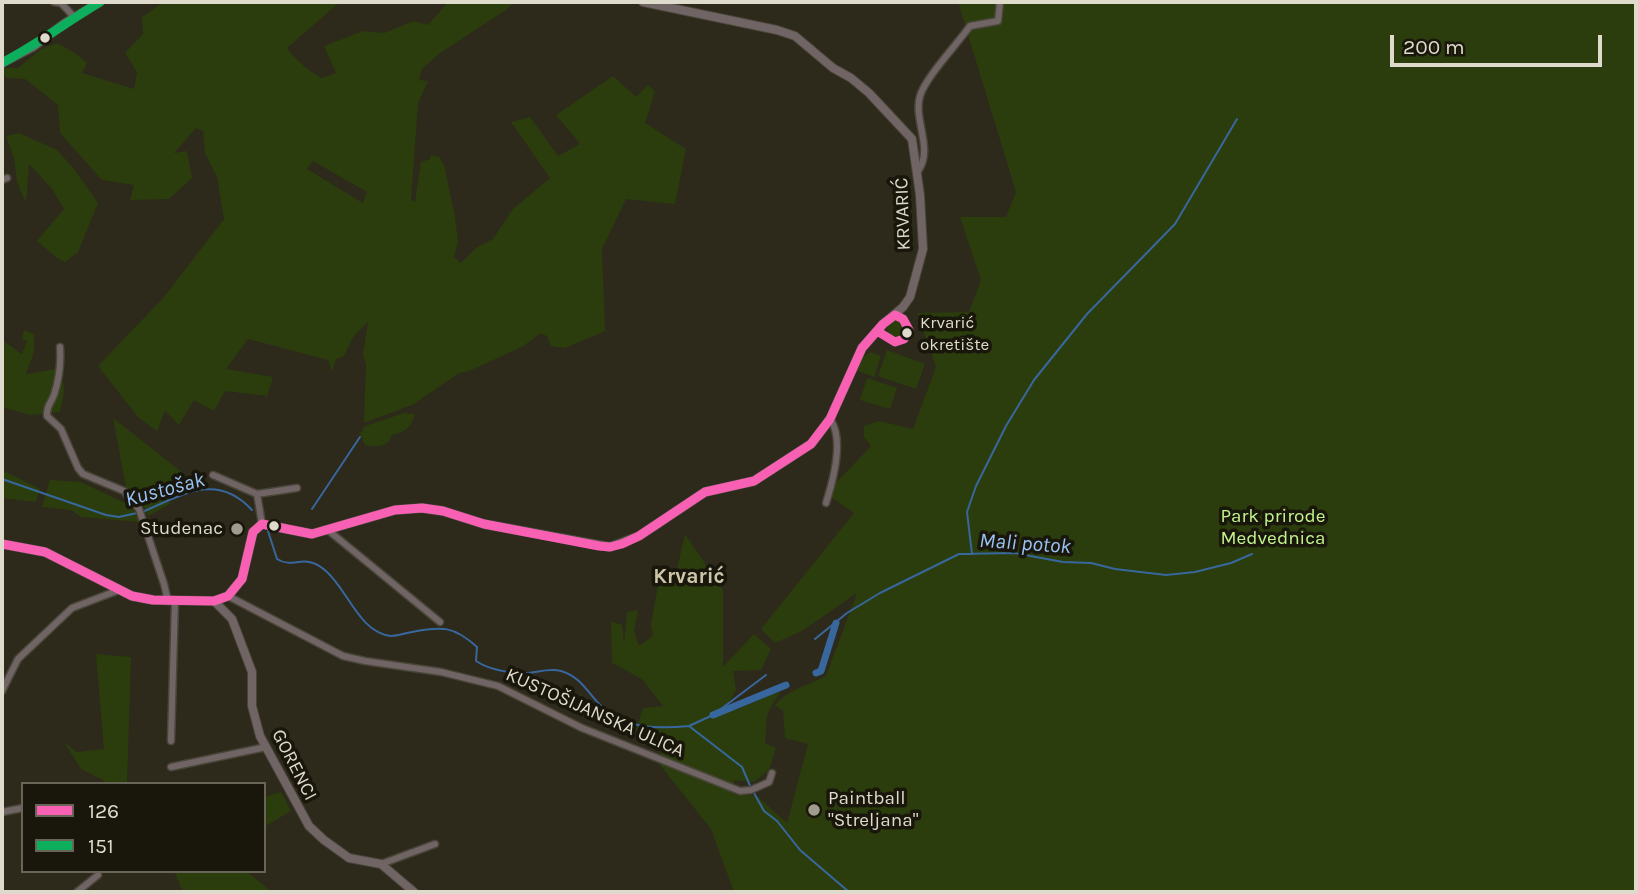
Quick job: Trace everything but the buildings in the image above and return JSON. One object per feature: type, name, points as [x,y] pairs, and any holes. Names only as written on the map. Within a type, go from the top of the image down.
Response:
[{"type":"street","points":[[54,2],[61,3],[74,17]]},
{"type":"street","points":[[2,62],[33,47],[100,2]]},
{"type":"street","name":"KRVARIĆ","points":[[262,524],[312,534],[330,531],[394,510],[422,508],[443,511],[484,524],[610,547],[639,536],[705,492],[754,481],[810,444],[830,419],[862,348],[910,297],[923,249],[918,171],[912,139],[869,93],[794,36],[777,30],[643,2]]},
{"type":"street","points":[[918,171],[923,159],[919,101],[924,86],[970,26],[999,21],[1000,2]]},
{"type":"street","points":[[60,347],[57,380],[53,398],[47,406],[47,416],[67,438],[78,468],[83,474],[124,491],[139,509],[171,601],[171,741]]},
{"type":"street","points":[[826,503],[833,480],[836,453],[834,424],[830,419]]},
{"type":"street","points":[[213,475],[257,494],[298,488]]},
{"type":"street","points":[[2,544],[45,552],[142,599],[214,601],[228,596],[242,579],[253,532],[262,524],[257,494]]},
{"type":"street","points":[[330,531],[440,622]]},
{"type":"street","points":[[2,691],[18,659],[72,608],[119,590]]},
{"type":"street","name":"KUSTOŠIJANSKA ULICA","points":[[228,596],[344,656],[441,672],[498,686],[582,728],[740,791],[751,790],[769,782],[772,773]]},
{"type":"street","name":"GORENCI","points":[[214,601],[232,619],[252,672],[252,706],[266,747],[309,826],[324,841],[349,858],[381,864],[414,892]]},
{"type":"street","points":[[171,767],[266,747]]},
{"type":"street","points":[[2,812],[21,808]]},
{"type":"street","points":[[381,864],[435,844]]},
{"type":"street","points":[[77,892],[98,875]]},
{"type":"green space","points":[[164,2],[340,2],[287,48],[303,65],[322,78],[336,73],[324,46],[363,31],[384,33],[414,21],[428,25],[448,2],[514,2],[440,53],[422,69],[419,80],[428,81],[418,103],[411,200],[415,202],[421,162],[430,159],[431,155],[439,157],[444,165],[455,217],[458,241],[454,257],[461,263],[477,247],[493,239],[513,209],[550,178],[511,122],[530,117],[558,156],[580,144],[556,115],[613,76],[636,97],[648,85],[655,91],[645,123],[686,149],[675,204],[626,199],[602,249],[605,331],[565,348],[551,346],[547,336],[541,333],[522,347],[459,373],[414,404],[367,422],[364,422],[366,365],[363,354],[368,322],[353,337],[344,356],[336,359],[332,372],[328,360],[248,339],[226,369],[273,377],[267,396],[225,391],[214,411],[194,400],[179,425],[165,411],[157,431],[138,417],[98,366],[164,297],[224,219],[217,177],[205,153],[203,131],[196,128],[174,153],[187,151],[192,178],[169,199],[130,200],[134,185],[102,180],[60,133],[58,105],[25,79],[7,78],[2,73],[2,68],[18,68],[41,49],[57,43],[87,63],[82,73],[134,89],[137,72],[125,53],[143,34],[142,17]],"holes":[[[313,161],[367,192],[363,203],[307,169]]]},
{"type":"green space","name":"Park prirode Medvednica","points":[[958,2],[1636,2],[1636,892],[734,892],[711,829],[660,765],[662,743],[636,730],[643,708],[663,706],[642,679],[612,663],[611,621],[622,625],[624,644],[627,612],[638,610],[634,631],[639,646],[653,636],[651,624],[659,580],[665,583],[677,569],[685,534],[723,590],[723,667],[754,634],[771,649],[761,670],[733,671],[736,690],[729,702],[735,710],[781,692],[767,716],[765,743],[776,748],[769,770],[754,782],[734,780],[733,794],[757,796],[787,823],[808,744],[785,738],[783,711],[775,705],[792,692],[826,676],[857,593],[802,631],[775,643],[761,629],[854,513],[831,497],[836,483],[871,446],[864,437],[864,426],[879,421],[913,429],[936,367],[917,313],[969,312],[981,280],[960,217],[1006,217],[1016,192]]},
{"type":"green space","points":[[19,133],[57,150],[98,203],[78,252],[65,262],[37,241],[64,209],[52,189],[29,164],[26,203],[17,182],[14,158],[6,136]]},
{"type":"green space","points":[[892,320],[900,320],[905,329],[903,336],[892,338],[887,333],[887,325]]},
{"type":"green space","points":[[24,330],[34,334],[34,352],[26,374],[56,369],[64,384],[60,412],[30,415],[2,407],[2,340],[22,354],[27,341],[22,339]]},
{"type":"green space","points":[[887,350],[925,364],[916,389],[878,376]]},
{"type":"green space","points":[[871,352],[881,356],[874,377],[855,370],[863,357]]},
{"type":"green space","points":[[867,378],[897,388],[890,409],[860,400]]},
{"type":"green space","points":[[404,413],[415,414],[407,429],[392,435],[384,444],[365,445],[360,434],[365,426]]},
{"type":"green space","points":[[113,418],[183,473],[162,486],[170,504],[148,516],[139,496],[126,487]]},
{"type":"green space","points":[[2,470],[40,489],[36,502],[2,498]]},
{"type":"green space","points":[[50,480],[81,482],[131,506],[140,522],[81,517],[71,510],[42,507]]},
{"type":"green space","points":[[96,654],[131,657],[127,782],[105,782],[81,769],[64,742],[77,752],[104,749]]},
{"type":"green space","points":[[281,792],[291,811],[266,826],[266,796]]},
{"type":"green space","points":[[175,873],[248,873],[272,892],[183,892]]},
{"type":"waterway","points":[[972,554],[967,512],[976,486],[1006,426],[1034,380],[1087,314],[1175,224],[1237,119]]},
{"type":"waterway","points":[[312,509],[360,437]]},
{"type":"waterway","name":"Kustošak","points":[[2,479],[106,515],[119,517],[137,513]]},
{"type":"waterway","name":"Kustošak","points":[[142,512],[184,494],[212,489],[239,498],[252,510]]},
{"type":"waterway","name":"Kustošak","points":[[268,531],[277,559],[319,566],[335,580],[363,619],[380,633],[394,636],[447,629],[477,647],[476,661],[488,667],[514,673],[561,671],[579,681],[601,706],[620,719],[642,726],[689,726],[742,767],[751,788]]},
{"type":"waterway","name":"Mali potok","points":[[815,639],[847,613],[880,593],[959,554],[1014,553],[1166,575],[1195,572],[1231,563],[1252,554]]},
{"type":"waterway","points":[[816,673],[821,671],[836,623]]},
{"type":"waterway","name":"Mali potok","points":[[689,726],[713,715],[766,675]]},
{"type":"waterway","points":[[713,715],[786,685]]},
{"type":"waterway","name":"Kustošak","points":[[754,793],[764,811],[777,821],[800,850],[849,892]]},
{"type":"transit line","name":"151","points":[[2,63],[100,2]]},
{"type":"transit line","name":"126","points":[[2,544],[45,552],[132,596],[153,600],[214,601],[228,596],[242,579],[253,532],[262,524],[312,534],[395,510],[422,508],[443,511],[484,524],[610,547],[639,536],[705,492],[754,481],[811,444],[830,419],[862,348],[883,324],[895,315],[903,319],[909,330],[904,339],[895,342],[877,331]]},
{"type":"place","name":"Krvarić okretište","points":[[907,333]]},
{"type":"place","name":"Studenac","points":[[237,529]]},
{"type":"place","name":"Paintball \"Streljana\"","points":[[814,810]]},
{"type":"district","name":"Krvarić","points":[[689,577]]}]
